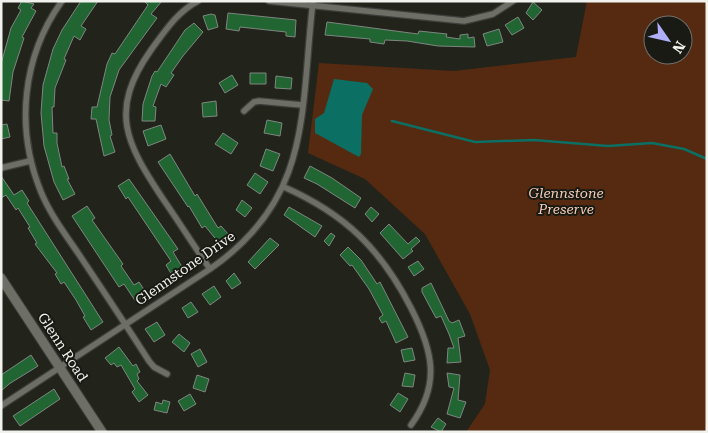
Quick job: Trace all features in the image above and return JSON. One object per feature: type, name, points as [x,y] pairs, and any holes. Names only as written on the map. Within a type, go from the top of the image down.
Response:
[{"type":"street","points":[[62,1],[44,30],[29,78],[25,115],[30,161],[50,209],[149,361],[154,368],[167,374]]},
{"type":"street","points":[[198,1],[176,17],[136,72],[127,99],[125,116],[133,151],[210,269]]},
{"type":"street","points":[[269,1],[313,4],[464,21],[493,14],[513,1]]},
{"type":"street","name":"Glennstone Drive","points":[[1,406],[210,269],[234,252],[257,228],[284,187],[299,133],[313,4]]},
{"type":"street","points":[[244,110],[254,102],[259,101],[302,105]]},
{"type":"street","points":[[1,168],[30,161]]},
{"type":"street","points":[[284,187],[320,204],[357,233],[379,256],[399,284],[422,330],[432,365],[432,378],[426,400],[411,425]]},
{"type":"street","name":"Glenn Road","points":[[1,278],[102,432]]},
{"type":"green space","name":"Glennstone Preserve","points":[[587,1],[707,1],[707,432],[466,432],[485,404],[490,370],[470,314],[425,234],[365,179],[308,153],[319,63],[454,71],[576,57]]},
{"type":"water","points":[[334,79],[367,83],[373,89],[362,115],[361,154],[359,157],[315,133],[315,119],[324,113]]},
{"type":"building","points":[[22,1],[34,4],[31,8],[36,11],[22,37],[24,38],[13,72],[9,101],[1,100],[1,64],[11,28],[21,10],[18,8]]},
{"type":"building","points":[[81,1],[98,1],[81,26],[86,29],[80,40],[74,36],[64,59],[66,60],[55,88],[54,107],[52,107],[53,133],[57,133],[62,167],[64,166],[69,179],[67,179],[75,194],[63,200],[54,182],[44,146],[41,113],[43,85],[53,49],[62,30]]},
{"type":"building","points":[[144,1],[162,1],[151,14],[157,18],[119,70],[110,97],[109,120],[112,135],[110,136],[115,152],[104,156],[96,119],[91,119],[92,107],[97,107],[107,64],[112,53],[115,54],[148,5]]},
{"type":"building","points":[[533,2],[542,10],[533,20],[526,13]]},
{"type":"building","points":[[228,13],[296,20],[295,37],[286,36],[286,32],[240,27],[239,31],[226,29]]},
{"type":"building","points":[[215,15],[218,27],[208,30],[203,16]]},
{"type":"building","points":[[518,17],[524,28],[512,35],[505,25]]},
{"type":"building","points":[[327,22],[418,34],[419,31],[447,34],[446,37],[460,39],[460,35],[468,34],[468,38],[474,37],[475,47],[438,46],[385,40],[384,44],[370,42],[370,39],[325,35]]},
{"type":"building","points":[[194,23],[203,32],[171,73],[174,75],[166,87],[161,84],[153,106],[156,107],[155,121],[142,121],[143,104],[152,76],[155,71],[157,72],[185,30]]},
{"type":"building","points":[[499,29],[503,42],[487,46],[483,34]]},
{"type":"building","points":[[250,73],[266,73],[266,84],[250,84]]},
{"type":"building","points":[[232,75],[238,85],[225,93],[219,83]]},
{"type":"building","points":[[276,76],[292,78],[291,89],[275,88]]},
{"type":"building","points":[[216,101],[217,116],[203,117],[202,103]]},
{"type":"building","points":[[267,120],[282,123],[280,136],[264,133]]},
{"type":"building","points":[[7,124],[10,137],[1,139],[1,125]]},
{"type":"building","points":[[161,125],[166,139],[148,146],[143,131]]},
{"type":"building","points":[[223,133],[238,143],[231,154],[215,144]]},
{"type":"building","points":[[266,149],[280,154],[273,171],[260,166]]},
{"type":"building","points":[[170,154],[195,196],[197,194],[218,228],[221,226],[229,235],[219,243],[205,226],[202,228],[158,162]]},
{"type":"building","points":[[310,166],[332,178],[361,198],[355,208],[304,178]]},
{"type":"building","points":[[255,173],[268,182],[260,194],[247,185]]},
{"type":"building","points":[[1,176],[14,195],[22,190],[29,201],[27,203],[103,322],[91,330],[76,300],[64,282],[61,284],[55,274],[57,273],[35,244],[37,243],[28,228],[30,227],[18,208],[16,210],[6,195],[1,198]]},
{"type":"building","points":[[129,179],[178,249],[173,252],[184,270],[173,277],[166,265],[171,261],[128,197],[126,199],[118,186]]},
{"type":"building","points":[[242,200],[252,208],[245,217],[236,210]]},
{"type":"building","points":[[87,206],[95,218],[92,220],[123,264],[121,266],[134,285],[139,282],[147,294],[136,302],[124,284],[119,287],[72,216]]},
{"type":"building","points":[[289,207],[322,226],[315,237],[284,215]]},
{"type":"building","points":[[371,207],[379,214],[372,222],[365,214]]},
{"type":"building","points":[[389,224],[408,244],[416,237],[420,241],[411,249],[413,251],[403,259],[380,233]]},
{"type":"building","points":[[331,233],[335,236],[329,246],[324,241]]},
{"type":"building","points":[[270,238],[279,245],[255,269],[248,262]]},
{"type":"building","points":[[348,247],[361,260],[377,284],[380,282],[408,337],[396,343],[386,321],[382,323],[379,318],[383,315],[369,289],[352,265],[350,266],[340,255]]},
{"type":"building","points":[[418,261],[424,269],[414,276],[408,267]]},
{"type":"building","points":[[234,273],[241,283],[232,289],[226,281]]},
{"type":"building","points":[[431,283],[449,321],[452,323],[459,320],[465,336],[458,338],[461,362],[447,363],[448,348],[454,348],[441,316],[436,318],[422,292],[422,288]]},
{"type":"building","points":[[214,286],[221,297],[210,305],[202,294]]},
{"type":"building","points":[[191,302],[198,312],[188,318],[182,308]]},
{"type":"building","points":[[157,322],[165,335],[154,342],[145,329]]},
{"type":"building","points":[[179,334],[190,343],[184,352],[172,342]]},
{"type":"building","points":[[119,347],[133,366],[136,364],[140,372],[137,374],[139,379],[137,381],[148,395],[139,402],[132,392],[135,389],[121,365],[117,367],[114,363],[111,365],[105,358]]},
{"type":"building","points":[[412,348],[415,360],[404,362],[401,350]]},
{"type":"building","points":[[200,349],[207,362],[198,367],[191,354]]},
{"type":"building","points":[[31,355],[38,366],[1,391],[1,375]]},
{"type":"building","points":[[405,373],[415,375],[413,387],[402,386]]},
{"type":"building","points":[[447,373],[460,375],[458,400],[466,402],[460,418],[447,414],[454,388],[449,387]]},
{"type":"building","points":[[197,375],[209,379],[205,392],[193,388]]},
{"type":"building","points":[[54,389],[60,399],[20,426],[13,416]]},
{"type":"building","points":[[398,393],[408,399],[400,412],[390,405]]},
{"type":"building","points":[[190,394],[196,404],[184,411],[178,401]]},
{"type":"building","points":[[163,400],[170,402],[167,413],[154,410],[156,402],[162,404]]},
{"type":"building","points":[[438,418],[446,424],[441,432],[431,427]]},
{"type":"waterway","points":[[392,121],[475,142],[534,140],[608,146],[652,143],[684,149],[707,159]]}]
